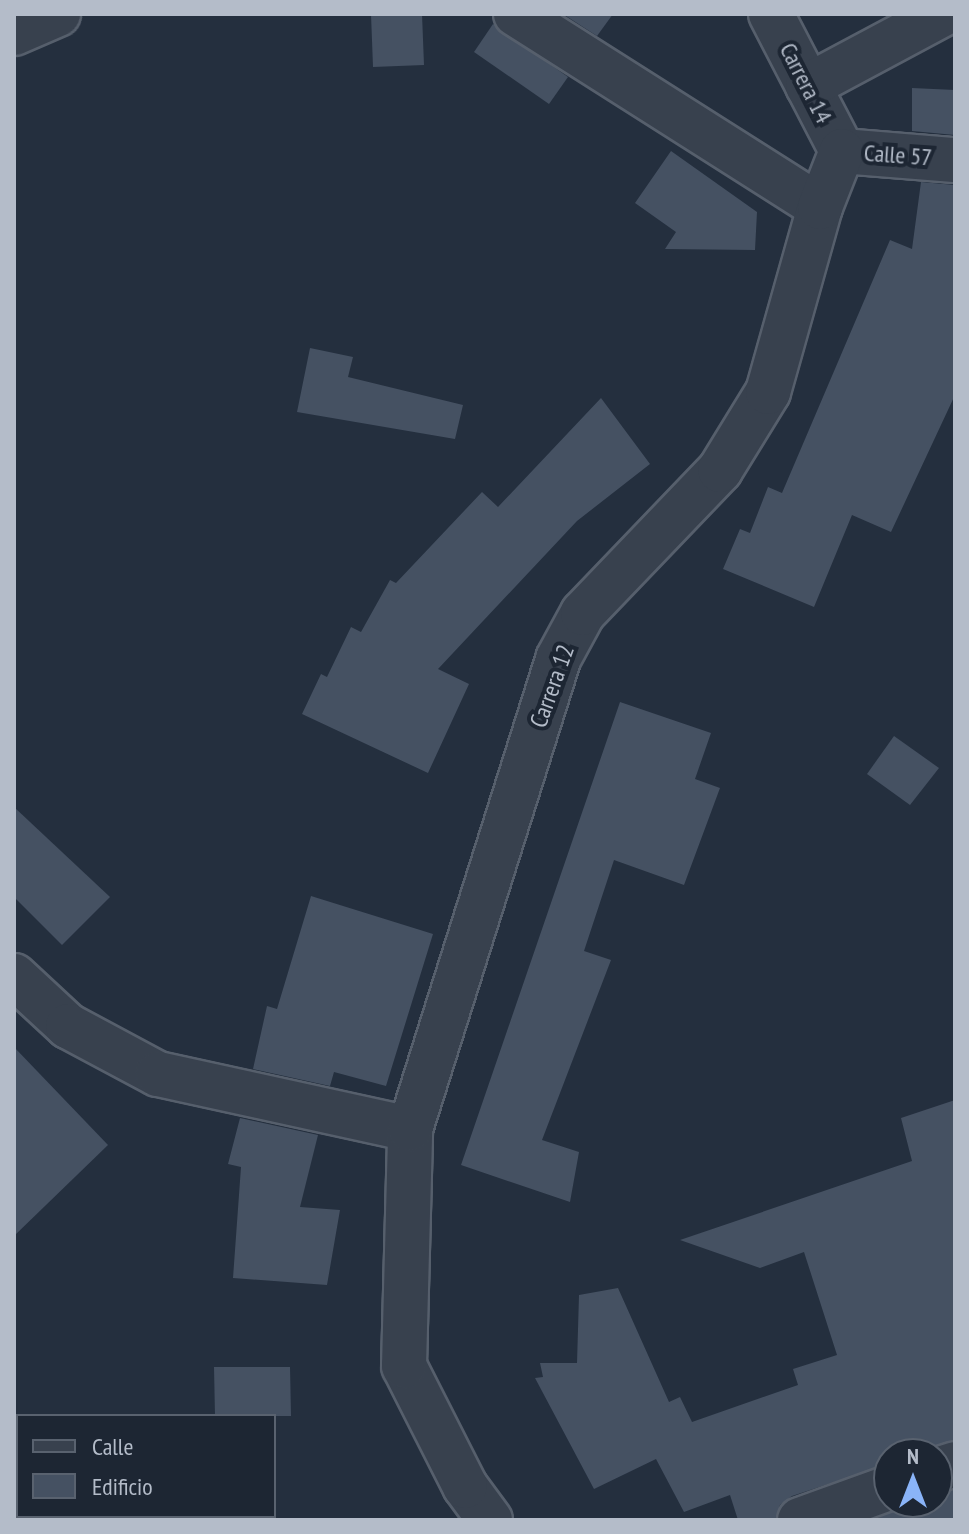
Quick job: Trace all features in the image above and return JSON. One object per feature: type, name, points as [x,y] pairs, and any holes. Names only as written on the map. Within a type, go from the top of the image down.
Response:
[{"type":"street","points":[[14,33],[58,14]]},
{"type":"street","points":[[516,14],[820,207]]},
{"type":"street","name":"Carrera 14","points":[[771,14],[842,151]]},
{"type":"street","points":[[808,86],[943,14]]},
{"type":"street","name":"Carrera 12","points":[[490,1520],[465,1486],[404,1366],[410,1129],[558,659],[583,613],[720,470],[768,392],[820,207],[842,151]]},
{"type":"street","name":"Calle 57","points":[[842,151],[955,160]]},
{"type":"street","points":[[14,976],[68,1026],[158,1074],[410,1129]]},
{"type":"street","points":[[800,1520],[873,1494]]},
{"type":"building","points":[[371,14],[422,14],[424,65],[373,67]]},
{"type":"building","points":[[563,14],[613,14],[597,36]]},
{"type":"building","points":[[493,24],[568,77],[549,104],[474,52]]},
{"type":"building","points":[[912,88],[955,90],[955,135],[912,131]]},
{"type":"building","points":[[671,151],[757,212],[755,250],[665,249],[676,232],[635,203]]},
{"type":"building","points":[[921,182],[955,185],[955,395],[891,532],[852,515],[814,607],[723,569],[740,529],[750,533],[768,487],[782,493],[890,240],[912,249]]},
{"type":"building","points":[[310,348],[353,357],[348,377],[463,405],[455,439],[297,412]]},
{"type":"building","points":[[601,398],[650,464],[577,521],[438,669],[469,684],[428,773],[302,714],[321,674],[327,677],[351,627],[361,632],[390,580],[396,583],[482,492],[498,507]]},
{"type":"building","points":[[620,702],[711,733],[695,779],[720,788],[684,885],[614,860],[584,951],[611,960],[542,1140],[579,1152],[570,1202],[461,1165]]},
{"type":"building","points":[[894,736],[939,768],[910,805],[867,774]]},
{"type":"building","points":[[14,807],[110,897],[62,945],[14,897]]},
{"type":"building","points":[[311,896],[433,934],[386,1086],[334,1072],[330,1086],[253,1069],[267,1006],[277,1009]]},
{"type":"building","points":[[14,1047],[108,1145],[14,1236]]},
{"type":"building","points":[[955,1100],[955,1440],[873,1438],[873,1469],[792,1496],[780,1505],[776,1520],[738,1520],[730,1495],[684,1512],[656,1459],[594,1489],[535,1378],[543,1377],[540,1363],[577,1363],[579,1295],[618,1288],[669,1402],[680,1397],[692,1422],[798,1385],[793,1369],[837,1355],[804,1252],[760,1268],[680,1240],[912,1161],[901,1118]]},
{"type":"building","points":[[240,1118],[318,1135],[300,1207],[340,1210],[327,1285],[233,1278],[241,1167],[228,1164]]},
{"type":"building","points":[[214,1367],[290,1367],[291,1416],[215,1414]]},
{"type":"building","points":[[953,1490],[955,1520],[874,1520],[953,1518]]}]
